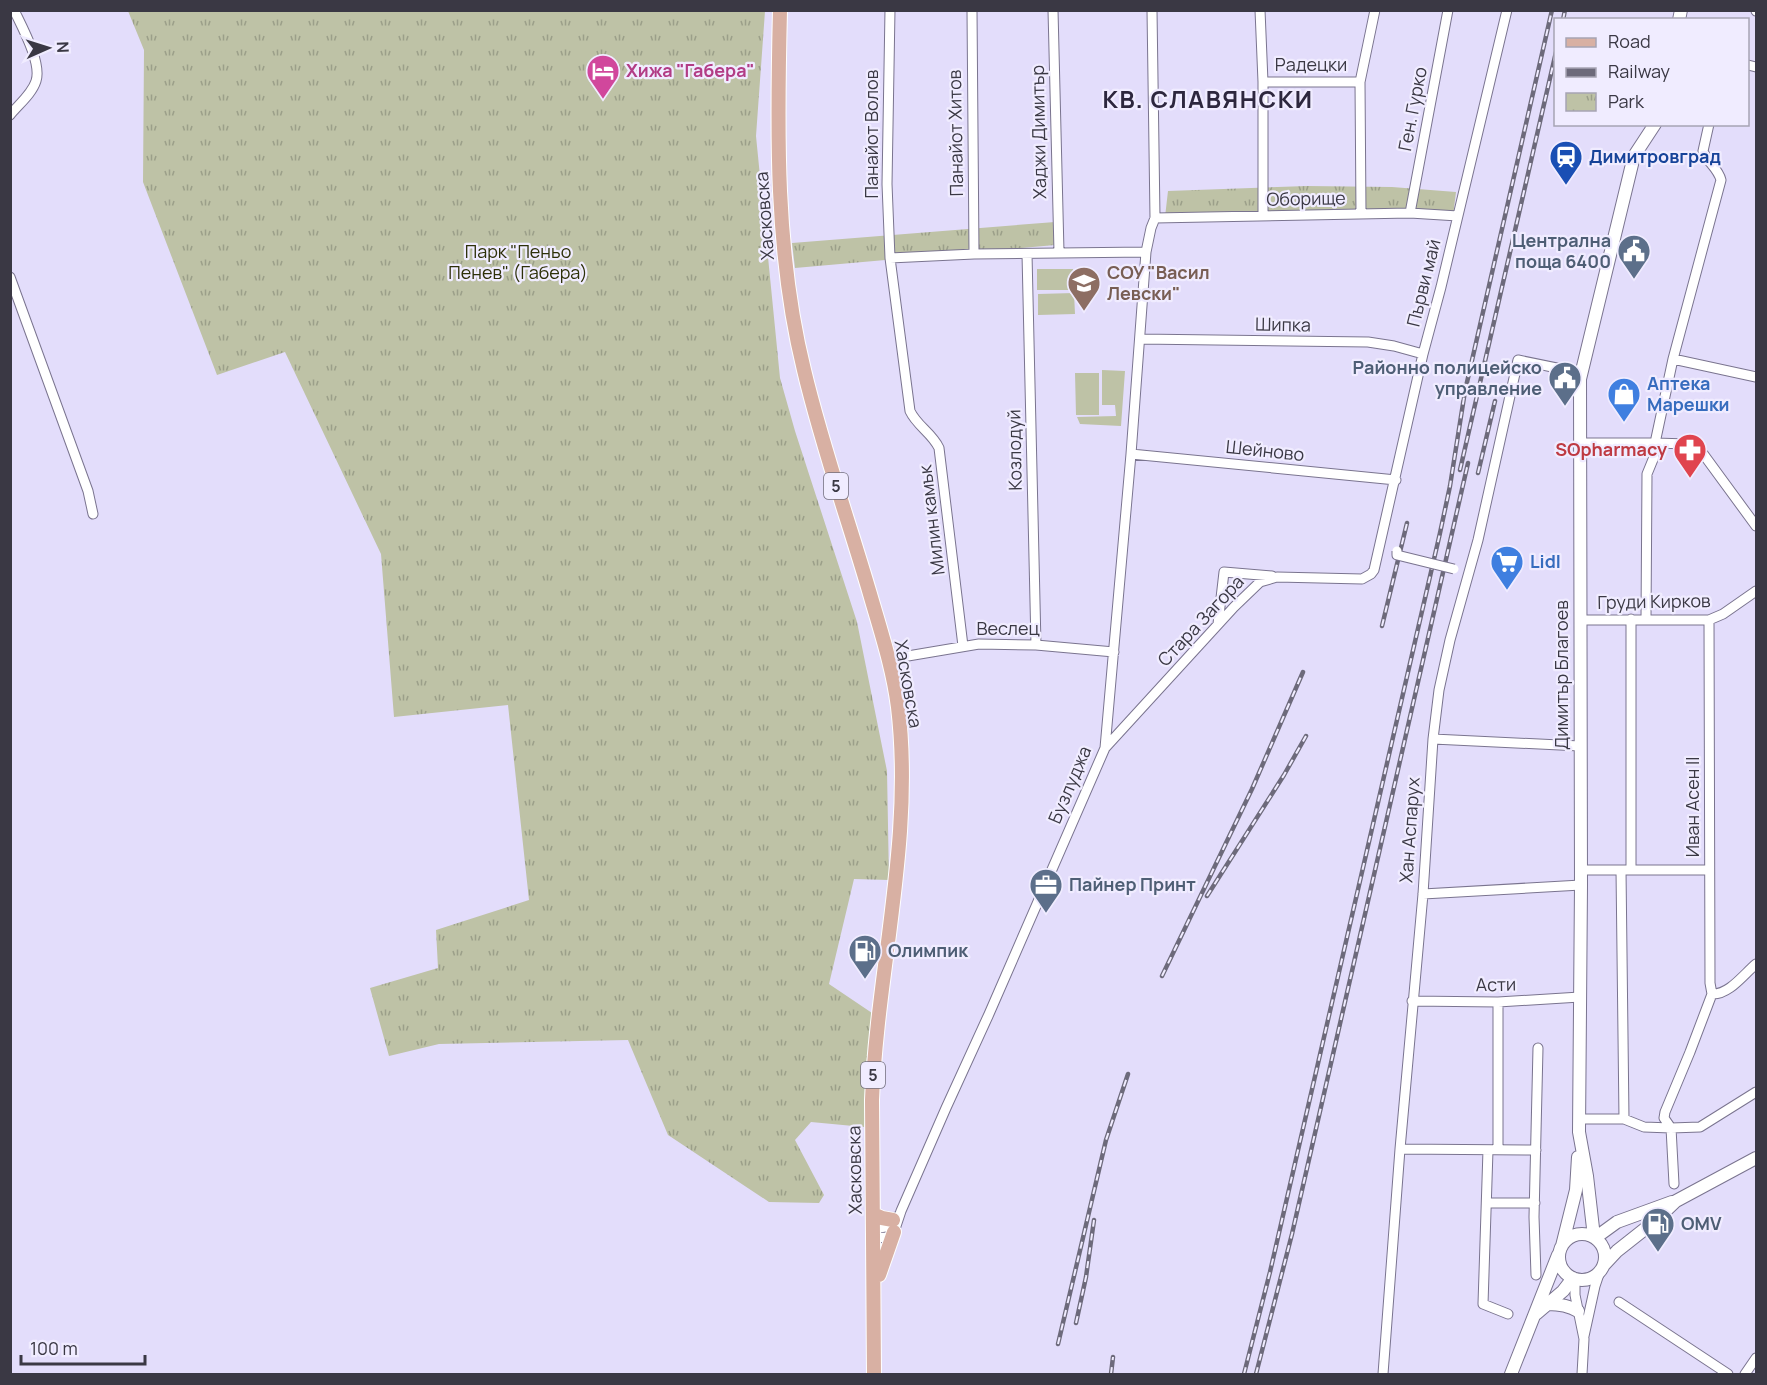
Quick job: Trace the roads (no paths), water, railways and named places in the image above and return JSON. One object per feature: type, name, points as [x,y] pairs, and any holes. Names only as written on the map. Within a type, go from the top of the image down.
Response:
[{"type":"main road","name":"Хасковска","points":[[780,10],[779,198],[794,327],[814,412],[889,660],[898,711],[902,787],[898,866],[874,1065],[872,1100],[874,1374]]},
{"type":"main road","points":[[873,1214],[896,1221],[884,1256],[874,1301]]},
{"type":"street","points":[[10,115],[36,83],[37,74],[31,49],[14,10]]},
{"type":"street","name":"Панайот Волов","points":[[890,10],[887,184],[890,258]]},
{"type":"street","name":"Панайот Хитов","points":[[972,10],[974,254]]},
{"type":"street","name":"Хаджи Димитър","points":[[1053,10],[1059,252]]},
{"type":"street","name":"Бузлуджа","points":[[896,1221],[1105,747],[1146,252],[1155,218],[1152,10]]},
{"type":"street","points":[[1260,10],[1263,82],[1263,216]]},
{"type":"street","points":[[1361,214],[1359,82],[1375,10]]},
{"type":"street","name":"Ген. Гурко","points":[[1410,213],[1448,10]]},
{"type":"street","name":"Първи май","points":[[1377,564],[1423,354],[1507,10]]},
{"type":"street","name":"Радецки","points":[[1263,82],[1359,82]]},
{"type":"street","name":"Димитър Благоев","points":[[1595,1238],[1579,1132],[1580,379],[1634,156],[1654,126]]},
{"type":"street","points":[[1646,619],[1647,474],[1654,457],[1673,359],[1721,180],[1718,171],[1703,151],[1709,126]]},
{"type":"street","name":"Оборище","points":[[1155,218],[1410,213],[1458,216]]},
{"type":"street","points":[[890,258],[1059,252],[1146,252]]},
{"type":"street","name":"Козлодуй","points":[[1027,254],[1036,645]]},
{"type":"street","name":"Милин камък","points":[[890,258],[910,411],[915,421],[932,436],[939,448],[963,646]]},
{"type":"street","points":[[10,277],[82,473],[93,514]]},
{"type":"street","name":"Шипка","points":[[1140,339],[1368,342],[1387,344],[1423,354]]},
{"type":"street","points":[[1673,359],[1756,376]]},
{"type":"street","name":"Хан Аспарух","points":[[1383,1374],[1412,1001],[1423,894],[1433,739],[1439,690],[1478,540],[1518,360],[1581,373]]},
{"type":"street","points":[[1579,443],[1688,444],[1697,448],[1756,526]]},
{"type":"street","name":"Шейново","points":[[1131,454],[1396,480]]},
{"type":"street","points":[[1397,551],[1397,555],[1454,569]]},
{"type":"street","name":"Стара Загора","points":[[1105,747],[1260,582],[1277,577],[1362,579],[1371,574],[1377,564]]},
{"type":"street","points":[[1218,625],[1224,572],[1277,577]]},
{"type":"street","name":"Груди Кирков","points":[[1580,620],[1709,620],[1723,614],[1756,591]]},
{"type":"street","points":[[1624,1119],[1631,619]]},
{"type":"street","name":"Иван Асен II","points":[[1709,620],[1710,983],[1712,994]]},
{"type":"street","name":"Веслец","points":[[902,657],[963,646],[997,644],[1114,652]]},
{"type":"street","points":[[1433,739],[1580,746]]},
{"type":"street","points":[[1581,870],[1710,870]]},
{"type":"street","points":[[1423,894],[1581,885]]},
{"type":"street","points":[[1674,1184],[1671,1128],[1664,1118],[1665,1112],[1712,994],[1725,992],[1756,964]]},
{"type":"street","name":"Асти","points":[[1412,1001],[1498,1002],[1580,997]]},
{"type":"street","points":[[1498,1002],[1493,1150],[1487,1203],[1483,1304],[1508,1314]]},
{"type":"street","points":[[1536,1275],[1534,1203],[1538,1048]]},
{"type":"street","points":[[1579,1119],[1624,1119],[1644,1127],[1700,1127],[1756,1092]]},
{"type":"street","points":[[1511,1374],[1561,1249],[1576,1190],[1579,1132]]},
{"type":"street","points":[[1400,1149],[1536,1150]]},
{"type":"street","points":[[1591,1204],[1599,1218],[1605,1223],[1617,1222],[1676,1201],[1756,1158]]},
{"type":"street","points":[[1582,1374],[1584,1339],[1602,1268],[1604,1251],[1595,1238],[1579,1234],[1572,1236],[1561,1249],[1560,1264],[1563,1270],[1574,1279],[1589,1279],[1602,1268],[1617,1251],[1676,1201]]},
{"type":"street","points":[[1487,1203],[1534,1203]]},
{"type":"street","points":[[874,1234],[896,1221]]},
{"type":"street","points":[[1595,1238],[1617,1222]]},
{"type":"street","points":[[1533,1317],[1574,1279]]},
{"type":"street","points":[[1574,1279],[1584,1339]]},
{"type":"street","points":[[1619,1302],[1728,1374]]},
{"type":"street","points":[[1548,1304],[1562,1304],[1578,1311]]},
{"type":"street","points":[[1745,1374],[1756,1358]]},
{"type":"railway","points":[[1244,1374],[1270,1272],[1440,533],[1465,391],[1552,10]]},
{"type":"railway","points":[[1563,18],[1565,10]]},
{"type":"railway","points":[[1460,470],[1554,61]]},
{"type":"railway","points":[[1478,473],[1495,401]]},
{"type":"railway","points":[[1256,1374],[1292,1234],[1468,463]]},
{"type":"railway","points":[[1382,626],[1407,523]]},
{"type":"railway","points":[[1162,976],[1252,789],[1303,672]]},
{"type":"railway","points":[[1207,896],[1284,775],[1306,736]]},
{"type":"railway","points":[[1058,1344],[1106,1140],[1128,1074]]},
{"type":"railway","points":[[1076,1323],[1086,1277],[1094,1220]]},
{"type":"railway","points":[[1111,1374],[1113,1357]]},
{"type":"place","name":"Хижа \"Габера\"","points":[[603,100]]},
{"type":"place","name":"Димитровград","points":[[1566,186]]},
{"type":"place","name":"Централна поща 6400","points":[[1634,280]]},
{"type":"place","name":"СОУ \"Васил Левски\"","points":[[1084,312]]},
{"type":"place","name":"Районно полицейско управление","points":[[1565,407]]},
{"type":"place","name":"Аптека Марешки","points":[[1624,423]]},
{"type":"place","name":"SOpharmacy","points":[[1690,479]]},
{"type":"place","name":"Lidl","points":[[1507,591]]},
{"type":"place","name":"Пайнер Принт","points":[[1046,914]]},
{"type":"place","name":"Олимпик","points":[[865,980]]},
{"type":"place","name":"OMV","points":[[1658,1253]]},
{"type":"district","name":"КВ. СЛАВЯНСКИ","points":[[1208,100]]},
{"type":"park label","name":"Парк \"Пеньо Пенев\" (Габера)","points":[[518,262]]}]
